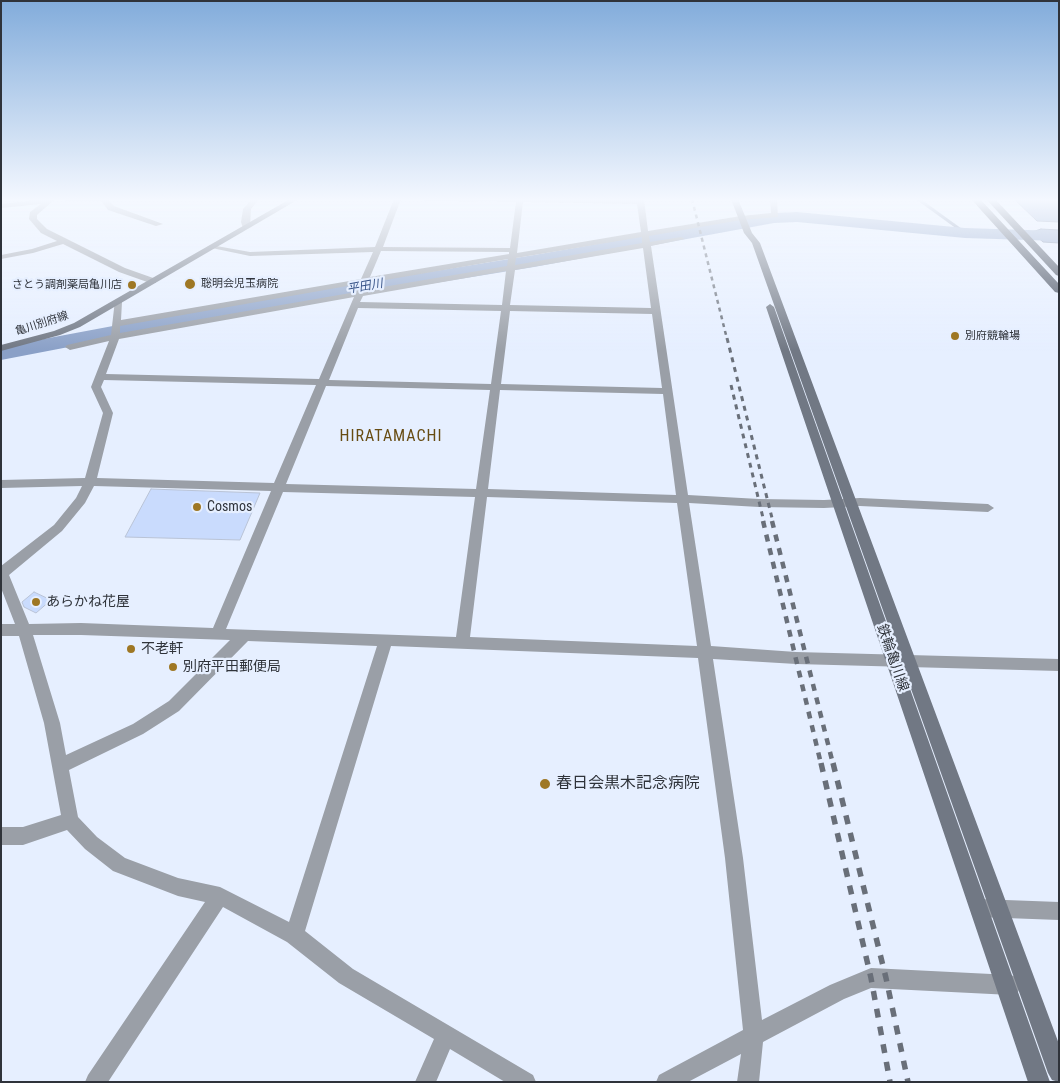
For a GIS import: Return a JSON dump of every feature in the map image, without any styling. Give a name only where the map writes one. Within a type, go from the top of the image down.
[{"type":"highway","points":[[1021,250],[1059,290]]},
{"type":"highway","points":[[1037,250],[1059,273]]},
{"type":"main road","name":"亀川別府線","points":[[1,348],[56,334],[77,325],[207,250]]},
{"type":"main road","name":"鉄輪亀川線","points":[[750,250],[844,503],[908,660],[1059,1073]]},
{"type":"main road","name":"鉄輪亀川線","points":[[844,503],[892,659],[1040,1082]]},
{"type":"street","points":[[1,257],[38,250]]},
{"type":"street","points":[[78,250],[122,270],[153,280]]},
{"type":"street","points":[[225,250],[250,254],[364,250]]},
{"type":"street","points":[[217,634],[378,250]]},
{"type":"street","points":[[386,250],[512,258]]},
{"type":"street","points":[[462,643],[513,250]]},
{"type":"street","points":[[70,347],[115,330],[274,296],[575,250]]},
{"type":"street","points":[[646,250],[684,499],[734,858],[754,1035],[748,1082]]},
{"type":"street","points":[[115,330],[229,316],[360,294],[512,258]]},
{"type":"street","points":[[118,302],[115,330],[96,387],[108,413],[90,482],[81,500],[58,528],[2,573],[24,629],[52,723],[70,821],[90,843],[119,865],[178,887],[220,896],[294,935],[346,976],[526,1082]]},
{"type":"street","points":[[355,306],[656,311]]},
{"type":"street","points":[[100,377],[667,391]]},
{"type":"street","points":[[1,484],[90,482],[684,499],[759,503],[844,503],[988,508]]},
{"type":"street","points":[[1,630],[217,634],[705,652],[802,658],[1059,665]]},
{"type":"street","points":[[60,766],[138,729],[174,706],[245,635]]},
{"type":"street","points":[[294,935],[386,640]]},
{"type":"street","points":[[1,836],[23,836],[70,821]]},
{"type":"street","points":[[95,1082],[220,896]]},
{"type":"street","points":[[979,908],[1059,911]]},
{"type":"street","points":[[666,1082],[836,992],[870,978],[1006,984],[1028,988]]},
{"type":"street","points":[[425,1082],[446,1035]]},
{"type":"building","name":"Cosmos","points":[[151,489],[260,493],[240,540],[125,537]]},
{"type":"building","name":"あらかね花屋","points":[[34,592],[51,600],[36,613],[24,607],[22,602]]},
{"type":"waterway","name":"平田川","points":[[1,354],[230,310],[598,250]]},
{"type":"railway","points":[[705,250],[727,339]]},
{"type":"railway","points":[[727,338],[773,522]]},
{"type":"railway","points":[[731,385],[764,522]]},
{"type":"railway","points":[[763,521],[821,764]]},
{"type":"railway","points":[[772,521],[833,764]]},
{"type":"railway","points":[[821,763],[871,978],[890,1082]]},
{"type":"railway","points":[[833,763],[886,978],[908,1082]]},
{"type":"place","name":"聡明会児玉病院","points":[[190,284]]},
{"type":"place","name":"さとう調剤薬局亀川店","points":[[132,285]]},
{"type":"place","name":"別府競輪場","points":[[955,336]]},
{"type":"place","name":"Cosmos","points":[[197,507]]},
{"type":"place","name":"あらかね花屋","points":[[36,602]]},
{"type":"place","name":"不老軒","points":[[131,649]]},
{"type":"place","name":"別府平田郵便局","points":[[173,667]]},
{"type":"place","name":"春日会黒木記念病院","points":[[545,784]]},
{"type":"district","name":"HIRATAMACHI","points":[[391,437]]}]
